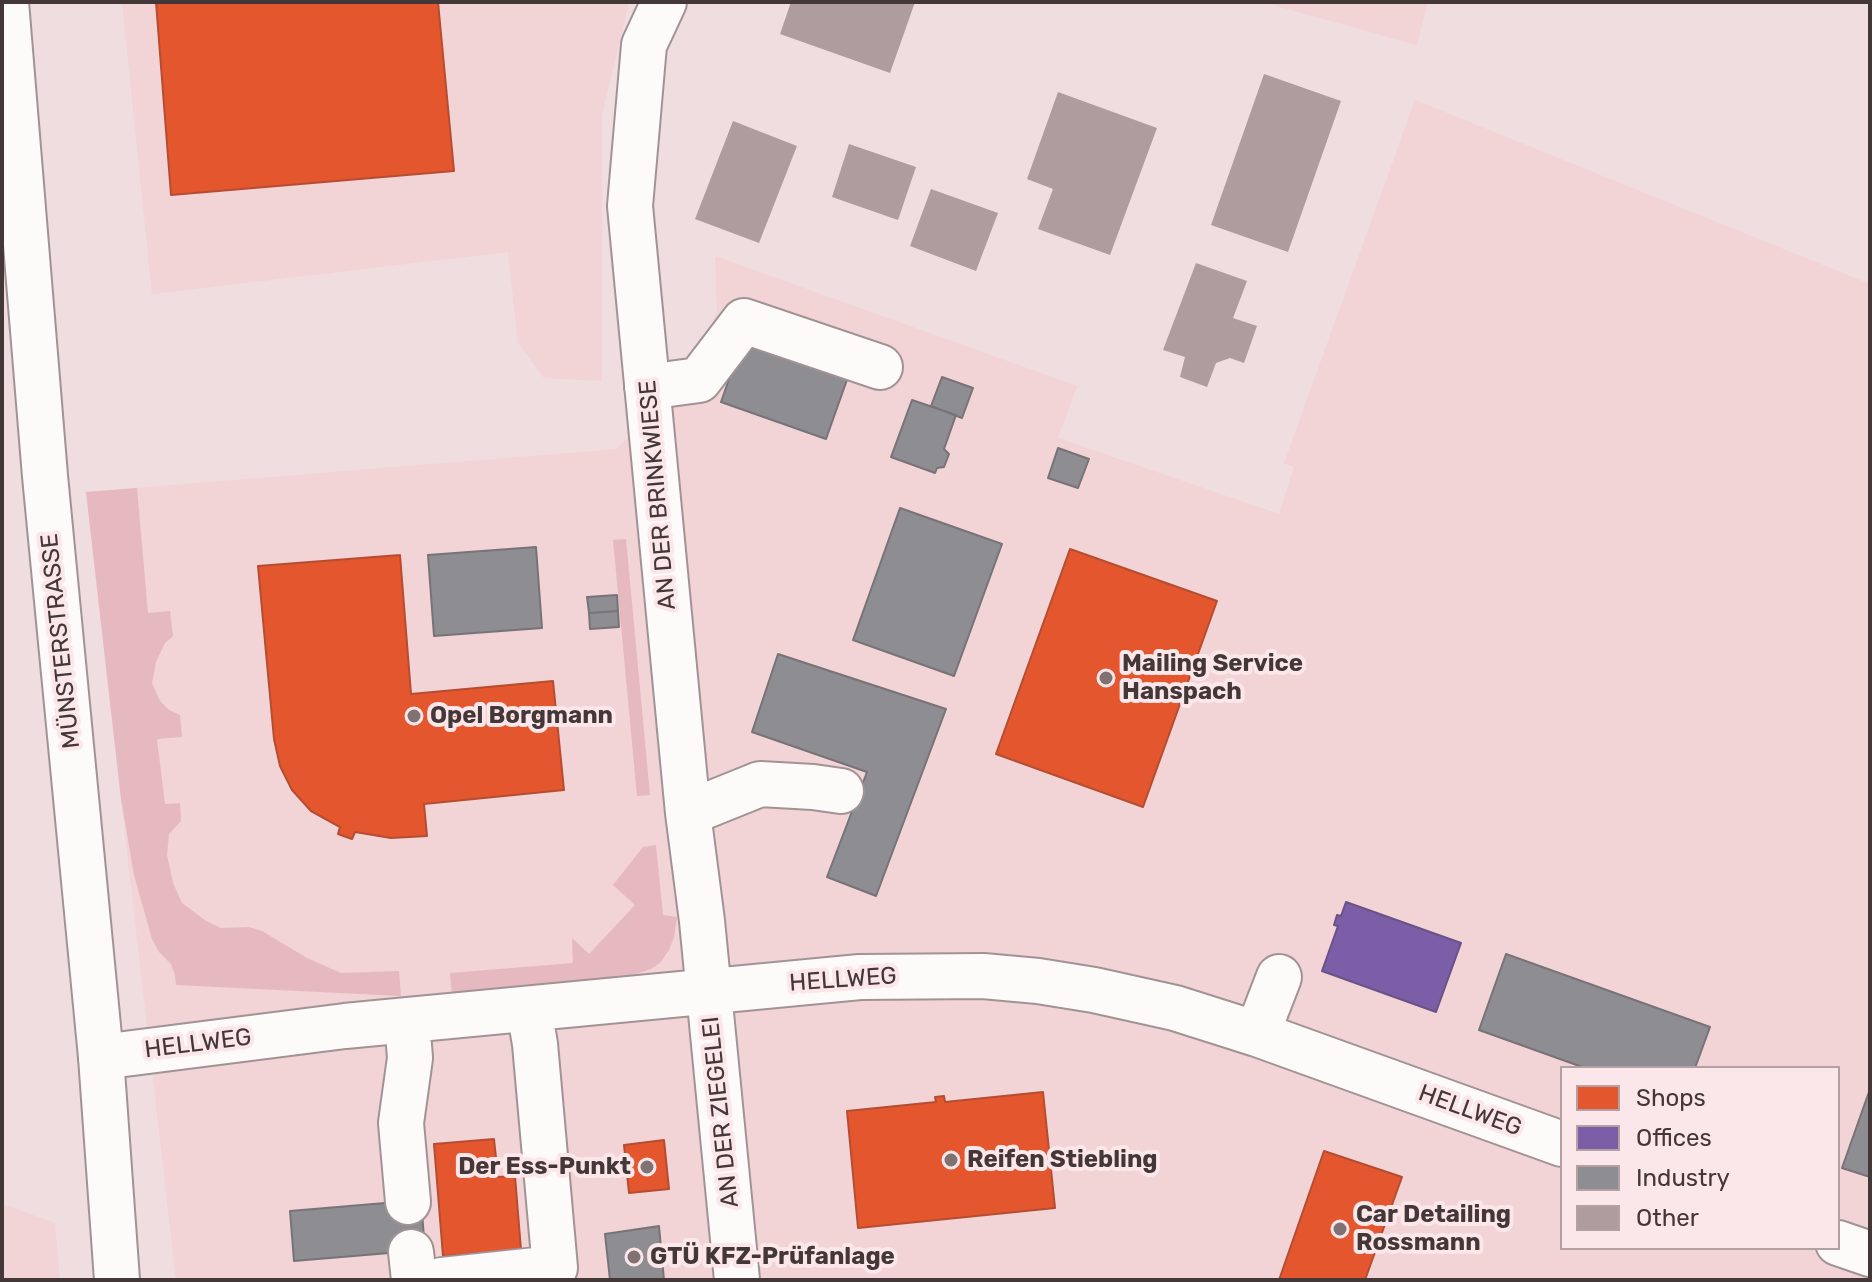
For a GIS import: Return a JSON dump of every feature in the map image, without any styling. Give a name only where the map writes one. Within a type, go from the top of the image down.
[{"type":"street","name":"MÜNSTERSTRASSE","points":[[6,2],[47,492],[101,1057],[117,1280]]},
{"type":"street","name":"AN DER BRINKWIESE","points":[[664,2],[644,45],[630,206],[688,813],[709,992]]},
{"type":"street","points":[[647,387],[699,380],[744,321],[880,367]]},
{"type":"street","points":[[688,813],[760,784],[841,791]]},
{"type":"street","name":"HELLWEG","points":[[101,1057],[345,1026],[860,977],[983,976],[1094,990],[1175,1008],[1257,1034],[1560,1143]]},
{"type":"street","points":[[1257,1034],[1279,977]]},
{"type":"street","name":"AN DER ZIEGELEI","points":[[709,992],[737,1280]]},
{"type":"street","points":[[423,1271],[555,1268],[535,1044],[529,1009]]},
{"type":"street","points":[[407,1020],[410,1058],[401,1123],[408,1202]]},
{"type":"street","points":[[1840,1244],[1870,1254]]},
{"type":"shaded area","points":[[122,2],[629,2],[602,115],[602,381],[544,378],[518,343],[508,252],[152,294]]},
{"type":"shaded area","points":[[1262,2],[1428,2],[1417,45]]},
{"type":"shaded area","points":[[1415,100],[1870,284],[1870,1280],[176,1280],[86,492],[617,449],[688,372],[717,312],[715,256],[1077,386],[1058,438],[1279,514],[1294,467],[1284,463]]},
{"type":"shaded area","points":[[137,488],[148,613],[170,611],[173,636],[165,643],[156,662],[152,683],[160,701],[180,715],[182,737],[157,739],[165,804],[180,803],[181,821],[169,834],[167,855],[173,883],[182,903],[221,928],[249,927],[262,931],[307,958],[341,973],[399,971],[401,996],[176,985],[171,964],[152,939],[134,875],[121,799],[86,492]]},
{"type":"shaded area","points":[[626,539],[650,795],[637,796],[613,540]]},
{"type":"shaded area","points":[[656,845],[663,915],[677,917],[674,937],[660,963],[624,978],[452,996],[450,973],[573,963],[572,938],[589,954],[635,905],[613,885],[643,847]]},
{"type":"shaded area","points":[[2,1204],[55,1223],[60,1280],[2,1280]]},
{"type":"building: Shops","points":[[156,2],[438,2],[454,171],[171,195]]},
{"type":"building: Shops","name":"Mailing Service Hanspach","points":[[1070,549],[1217,601],[1143,807],[996,754]]},
{"type":"building: Shops","name":"Opel Borgmann","points":[[400,555],[411,694],[553,681],[564,790],[424,804],[427,836],[391,838],[355,832],[352,839],[338,834],[340,827],[311,811],[292,790],[280,766],[274,739],[258,566]]},
{"type":"building: Shops","name":"Reifen Stiebling","points":[[1043,1092],[1055,1208],[858,1228],[847,1111],[936,1102],[935,1097],[944,1096],[945,1102]]},
{"type":"building: Shops","points":[[494,1139],[498,1177],[515,1176],[521,1250],[443,1256],[434,1144]]},
{"type":"building: Shops","name":"Der Ess-Punkt","points":[[664,1140],[669,1189],[629,1193],[624,1145]]},
{"type":"building: Shops","name":"Car Detailing Rossmann","points":[[1324,1151],[1402,1177],[1365,1280],[1279,1280]]},
{"type":"building: Offices","points":[[1346,902],[1461,943],[1436,1012],[1322,971],[1338,926],[1334,925],[1337,915],[1341,916]]},
{"type":"building: Industry","points":[[743,339],[848,377],[826,439],[721,402]]},
{"type":"building: Industry","points":[[942,377],[973,388],[962,418],[931,406]]},
{"type":"building: Industry","points":[[912,400],[956,415],[944,449],[949,454],[944,467],[937,468],[935,473],[891,457]]},
{"type":"building: Industry","points":[[1058,448],[1089,459],[1078,488],[1048,478]]},
{"type":"building: Industry","points":[[900,508],[1002,544],[954,676],[853,640]]},
{"type":"building: Industry","points":[[536,547],[542,628],[434,636],[428,555]]},
{"type":"building: Industry","points":[[617,595],[618,611],[589,613],[587,597]]},
{"type":"building: Industry","points":[[618,611],[619,627],[590,629],[589,613]]},
{"type":"building: Industry","points":[[778,654],[946,709],[876,896],[827,877],[867,772],[752,732]]},
{"type":"building: Industry","points":[[1506,954],[1710,1027],[1696,1066],[1579,1066],[1479,1030]]},
{"type":"building: Industry","points":[[1870,1089],[1870,1177],[1842,1168]]},
{"type":"building: Industry","points":[[421,1200],[425,1250],[294,1261],[290,1211]]},
{"type":"building: Industry","name":"GTÜ KFZ-Prüfanlage","points":[[659,1226],[664,1280],[610,1280],[605,1234]]},
{"type":"building: Other","points":[[791,2],[915,2],[890,73],[780,34]]},
{"type":"building: Other","points":[[1264,74],[1341,101],[1288,252],[1211,225]]},
{"type":"building: Other","points":[[1058,92],[1157,128],[1110,255],[1038,229],[1053,189],[1027,179]]},
{"type":"building: Other","points":[[733,121],[797,146],[759,243],[695,219]]},
{"type":"building: Other","points":[[849,144],[916,167],[898,220],[832,197]]},
{"type":"building: Other","points":[[931,189],[998,213],[976,271],[910,246]]},
{"type":"building: Other","points":[[1196,263],[1247,281],[1233,318],[1257,326],[1244,363],[1230,358],[1216,363],[1207,387],[1180,377],[1185,357],[1163,350]]},
{"type":"place","name":"Mailing Service Hanspach","points":[[1106,678]]},
{"type":"place","name":"Opel Borgmann","points":[[414,716]]},
{"type":"place","name":"Reifen Stiebling","points":[[951,1160]]},
{"type":"place","name":"Der Ess-Punkt","points":[[647,1167]]},
{"type":"place","name":"Car Detailing Rossmann","points":[[1340,1229]]},
{"type":"place","name":"GTÜ KFZ-Prüfanlage","points":[[634,1257]]}]
